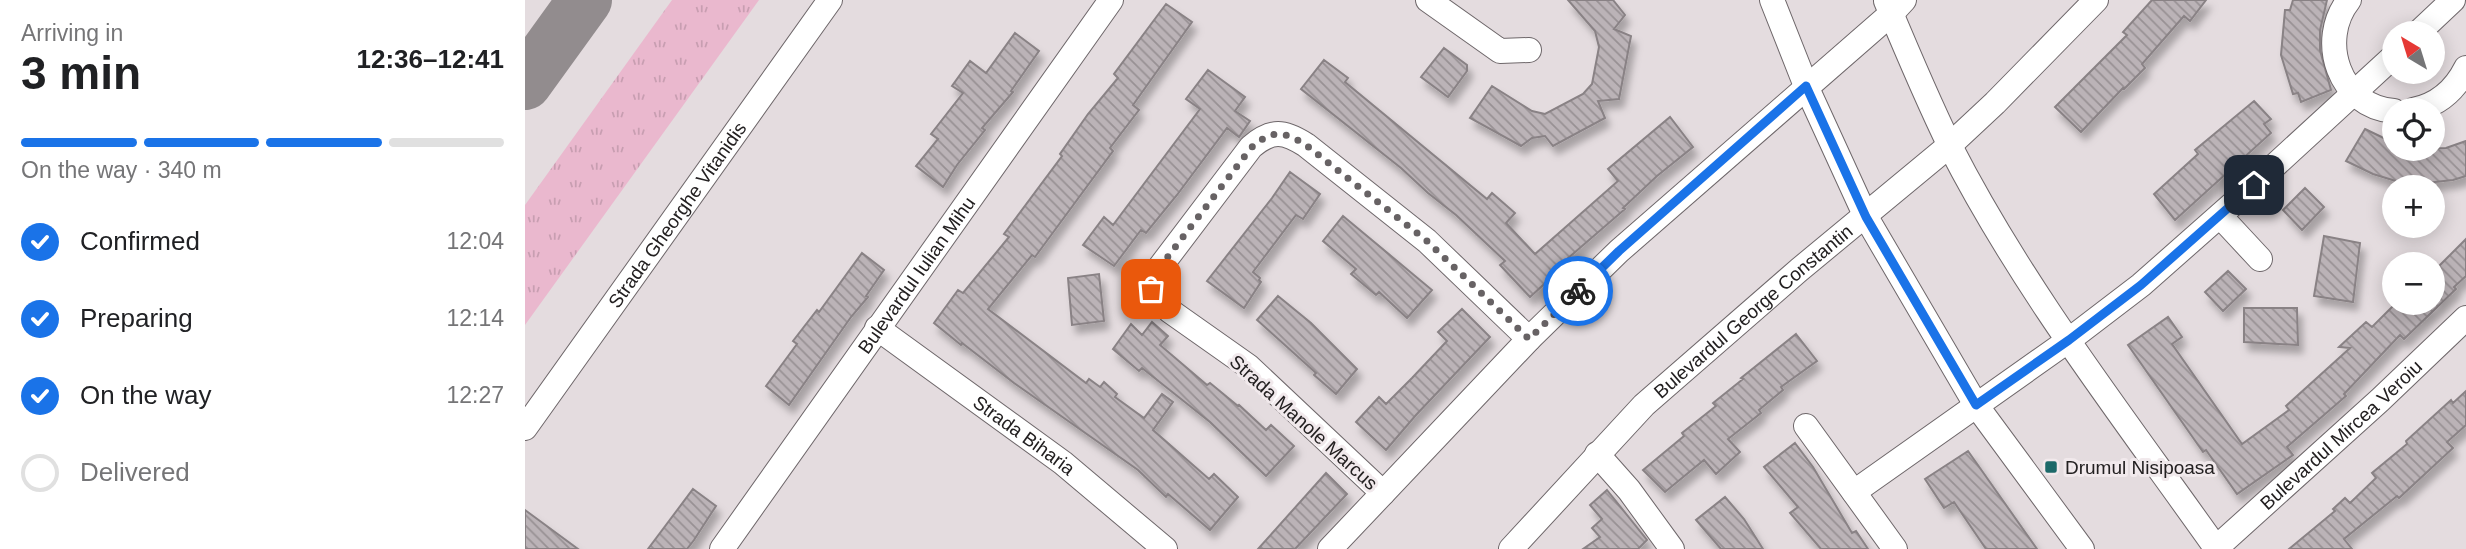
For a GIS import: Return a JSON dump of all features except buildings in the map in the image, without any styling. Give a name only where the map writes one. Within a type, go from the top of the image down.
[{"type":"street","name":"Strada Gheorghe Vitanidis","points":[[525,428],[830,0]]},
{"type":"street","name":"Bulevardul Iulian Mihu","points":[[722,549],[1111,0]]},
{"type":"street","points":[[1428,0],[1500,51],[1529,50]]},
{"type":"street","points":[[1772,0],[1806,86],[1866,217],[1976,405],[2082,549]]},
{"type":"street","name":"Bulevardul George Constantin","points":[[1511,549],[1644,405],[1700,354],[1950,145],[2096,0]]},
{"type":"street","points":[[2349,0],[2341,10],[2333,31],[2333,53],[2340,75],[2353,93],[2369,104],[2382,108]]},
{"type":"street","points":[[2431,21],[2455,0],[2466,17]]},
{"type":"street","points":[[1330,549],[1529,339],[1619,251],[1806,86],[1894,4],[1950,145],[2009,248],[2069,340],[2215,548]]},
{"type":"street","points":[[1854,492],[2069,340],[2141,285],[2382,67]]},
{"type":"street","points":[[2442,98],[2462,83]]},
{"type":"street","name":"Strada Manole Marcus","points":[[1383,494],[1248,366],[1170,311],[1151,289],[1151,279],[1251,148],[1263,137],[1276,134],[1289,134],[1306,145],[1427,241],[1529,339]]},
{"type":"street","points":[[2220,216],[2260,260]]},
{"type":"street","name":"Bulevardul Mircea Veroiu","points":[[2215,548],[2380,400],[2466,318]]},
{"type":"street","name":"Strada Biharia","points":[[877,328],[1063,463],[1165,549]]},
{"type":"street","points":[[1807,426],[1895,549]]},
{"type":"street","points":[[1597,454],[1629,490],[1672,549]]},
{"type":"green space","points":[[672,0],[759,0],[525,325],[525,205]]},
{"type":"taxiway","points":[[525,83],[585,0]]},
{"type":"way so far","points":[[1151,289],[1151,279],[1251,148],[1263,137],[1289,134],[1427,241],[1529,339],[1578,291]]},
{"type":"place","name":"Drumul Nisipoasa","points":[[2051,467]]},
{"type":"route","points":[[1578,291],[1619,251],[1806,86],[1866,217],[1976,405],[2069,340],[2141,285],[2254,185]]}]
